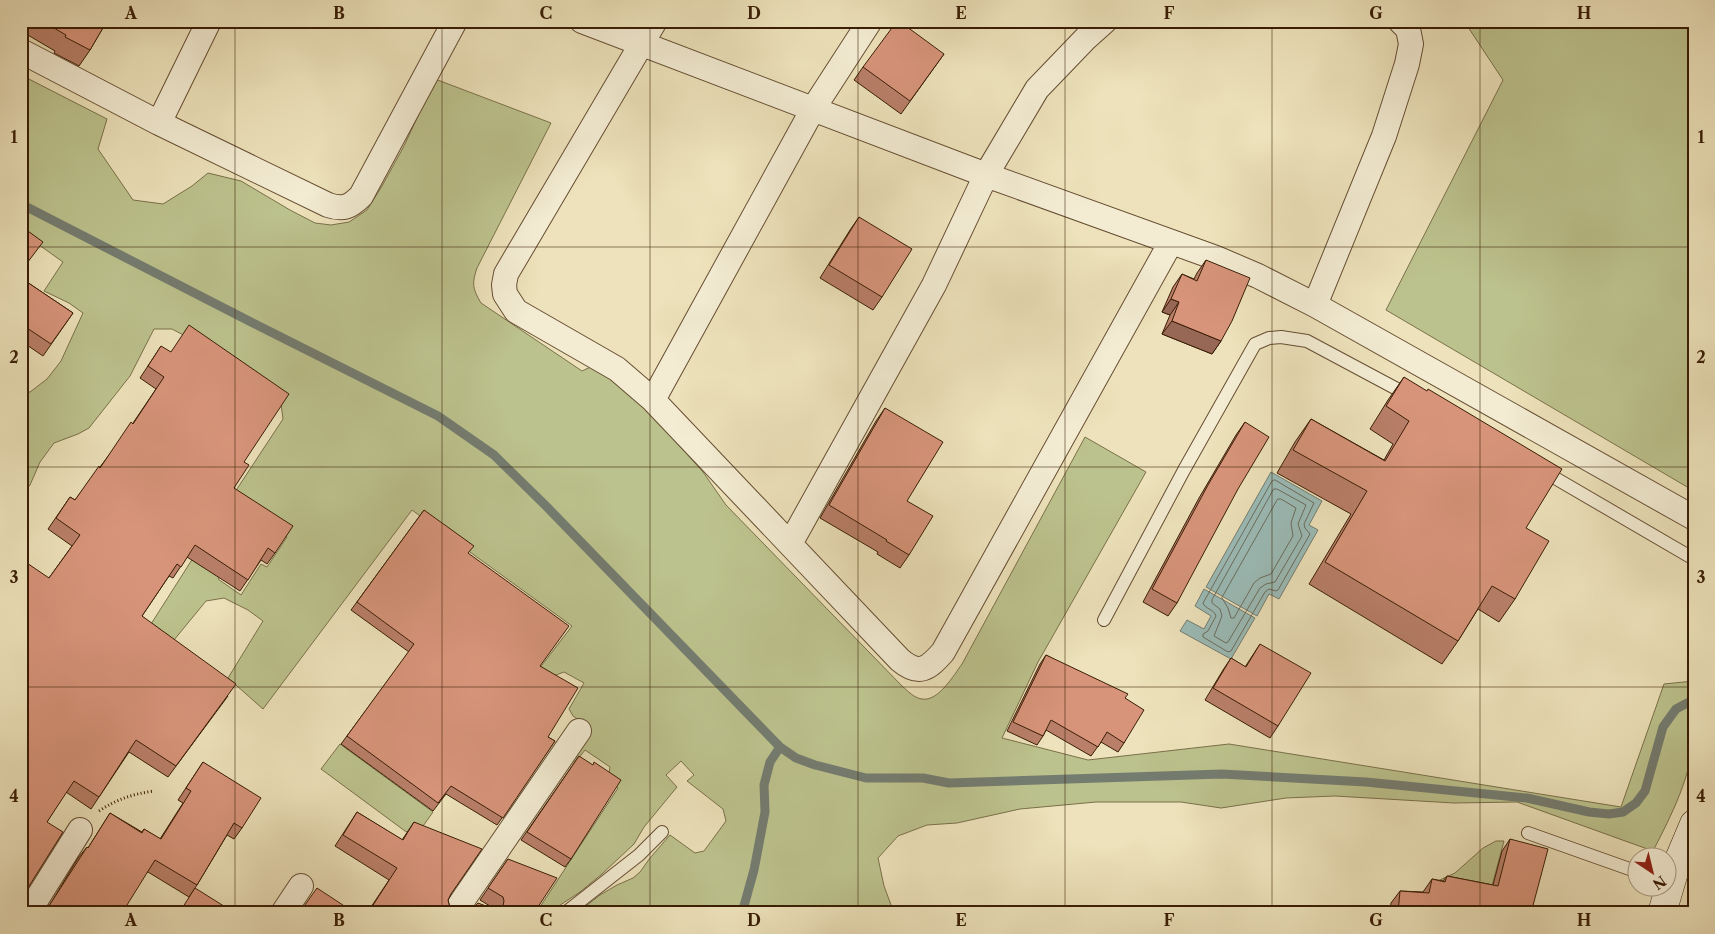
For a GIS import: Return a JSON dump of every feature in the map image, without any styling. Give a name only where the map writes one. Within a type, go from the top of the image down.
[{"type":"main road","points":[[1678,862],[1694,824]]},
{"type":"main road","points":[[1662,913],[1666,896]]},
{"type":"street","points":[[159,123],[209,21]]},
{"type":"street","points":[[21,51],[159,123],[328,205],[346,207],[361,196],[455,21]]},
{"type":"street","points":[[582,21],[986,175],[1216,258],[1258,276],[1315,305],[1694,518]]},
{"type":"street","points":[[655,21],[506,274],[504,294],[516,311],[617,369],[652,400],[908,668],[917,670],[934,663],[948,643],[1171,242]]},
{"type":"street","points":[[652,400],[813,109],[870,21]]},
{"type":"street","points":[[790,544],[934,285],[986,175],[1037,89],[1086,38],[1106,21]]},
{"type":"street","points":[[1315,305],[1384,136],[1407,64],[1411,44],[1408,29],[1400,21]]},
{"type":"street","points":[[462,908],[579,731]]},
{"type":"street","points":[[28,913],[80,830]]},
{"type":"street","points":[[283,913],[301,886]]},
{"type":"lane","points":[[1104,620],[1255,344],[1269,338],[1281,337],[1308,341],[1420,402]]},
{"type":"lane","points":[[1530,464],[1694,559]]},
{"type":"lane","points":[[565,913],[639,855],[662,832]]},
{"type":"lane","points":[[1528,833],[1628,868]]},
{"type":"path","points":[[80,830],[100,811],[122,798],[154,791]]},
{"type":"green space","points":[[1464,21],[1694,21],[1694,491],[1386,310],[1503,80]]},
{"type":"green space","points":[[21,75],[107,119],[98,149],[133,200],[163,204],[192,186],[208,173],[241,181],[315,223],[331,225],[349,222],[367,210],[404,146],[435,79],[551,123],[477,268],[474,286],[481,303],[582,371],[597,364],[626,386],[703,472],[726,505],[911,694],[922,699],[934,696],[950,681],[962,664],[1085,437],[1146,472],[1038,662],[1002,738],[1088,760],[1229,744],[1621,807],[1664,684],[1694,681],[1692,751],[1680,795],[1656,846],[1639,846],[1517,802],[1454,803],[1335,796],[1286,798],[1221,808],[1181,802],[1096,802],[1020,809],[957,823],[927,825],[898,836],[878,858],[884,886],[894,913],[577,913],[600,895],[633,878],[670,835],[695,853],[704,851],[726,821],[723,809],[687,781],[694,775],[681,761],[666,775],[677,787],[644,827],[634,844],[580,892],[548,913],[536,913],[618,788],[608,781],[610,767],[585,750],[575,763],[567,757],[579,720],[573,716],[569,709],[584,683],[564,672],[548,678],[539,669],[572,626],[412,510],[263,709],[228,678],[263,621],[248,610],[224,598],[206,601],[174,640],[151,624],[209,533],[227,564],[218,579],[241,595],[261,564],[267,567],[287,537],[231,498],[283,419],[279,389],[261,376],[172,329],[154,329],[130,376],[89,428],[54,443],[40,462],[30,485],[21,496],[21,392],[30,392],[47,379],[61,361],[83,313],[69,303],[44,291],[63,262],[21,232]]},
{"type":"green space","points":[[340,744],[433,812],[416,836],[405,831],[321,769]]},
{"type":"green space","points":[[1496,841],[1504,841],[1489,897],[1429,885],[1455,873],[1483,848]]},
{"type":"water","points":[[1271,472],[1322,501],[1309,525],[1318,530],[1279,599],[1269,594],[1257,616],[1206,587]]},
{"type":"water","points":[[1204,589],[1255,618],[1231,659],[1180,631],[1187,620],[1204,629],[1211,616],[1195,606]]},
{"type":"building","points":[[42,21],[107,21],[90,50],[65,37],[66,35]]},
{"type":"building","points":[[897,21],[944,54],[910,101],[863,67]]},
{"type":"building","points":[[859,217],[912,249],[882,297],[829,265]]},
{"type":"building","points":[[21,226],[43,242],[21,271]]},
{"type":"building","points":[[1206,260],[1250,278],[1232,321],[1221,341],[1172,321],[1179,302],[1171,299],[1182,274],[1197,281]]},
{"type":"building","points":[[21,278],[73,313],[51,344],[21,324]]},
{"type":"building","points":[[189,325],[289,394],[244,462],[249,465],[234,488],[293,526],[275,553],[268,548],[248,580],[195,545],[181,567],[177,564],[142,616],[236,684],[176,766],[136,740],[99,797],[74,781],[47,822],[63,832],[24,894],[22,901],[24,908],[29,913],[21,913],[21,559],[49,578],[80,535],[56,518],[70,497],[75,500],[99,466],[100,468],[131,422],[133,424],[164,377],[148,366],[161,346],[171,352]]},
{"type":"building","points":[[1404,377],[1427,391],[1428,389],[1562,469],[1526,528],[1549,541],[1515,599],[1492,586],[1458,641],[1325,562],[1367,491],[1293,450],[1311,419],[1385,461],[1409,421],[1386,406]]},
{"type":"building","points":[[885,408],[943,442],[907,501],[933,516],[909,555],[829,505]]},
{"type":"building","points":[[1245,422],[1269,437],[1238,489],[1177,603],[1152,589],[1208,485]]},
{"type":"building","points":[[424,510],[474,546],[468,553],[569,626],[540,666],[578,688],[548,737],[555,741],[503,818],[451,786],[438,803],[347,736],[414,644],[357,602]]},
{"type":"building","points":[[1260,644],[1311,673],[1278,726],[1213,688],[1231,658],[1246,667]]},
{"type":"building","points":[[1046,655],[1128,694],[1125,698],[1144,710],[1124,743],[1107,732],[1098,747],[1051,720],[1043,736],[1013,722]]},
{"type":"building","points":[[579,756],[593,765],[594,762],[621,780],[571,859],[527,832]]},
{"type":"building","points":[[203,762],[261,798],[242,828],[234,823],[197,885],[155,860],[122,913],[43,913],[110,813],[142,833],[144,829],[161,839],[191,791],[186,788]]},
{"type":"building","points":[[357,812],[403,840],[414,822],[482,849],[448,900],[450,908],[455,913],[368,913],[397,868],[343,835]]},
{"type":"building","points":[[1510,839],[1548,849],[1531,913],[1506,908],[1505,913],[1398,913],[1400,891],[1429,893],[1432,879],[1445,882],[1447,876],[1498,886]]},
{"type":"building","points":[[508,859],[557,878],[534,913],[469,913],[478,903],[496,910],[503,906],[503,897],[488,888]]},
{"type":"building","points":[[195,888],[235,913],[179,913]]},
{"type":"building","points":[[317,888],[355,913],[298,913]]},
{"type":"waterway","points":[[21,204],[438,416],[494,455],[780,747],[796,758],[815,765],[866,778],[923,778],[949,783],[1222,774],[1366,782],[1527,798],[1589,812],[1609,814],[1623,812],[1636,803],[1645,791],[1663,727],[1676,709],[1691,701],[1694,702]]},
{"type":"waterway","points":[[742,913],[754,870],[765,812],[764,785],[770,762],[780,747]]}]
